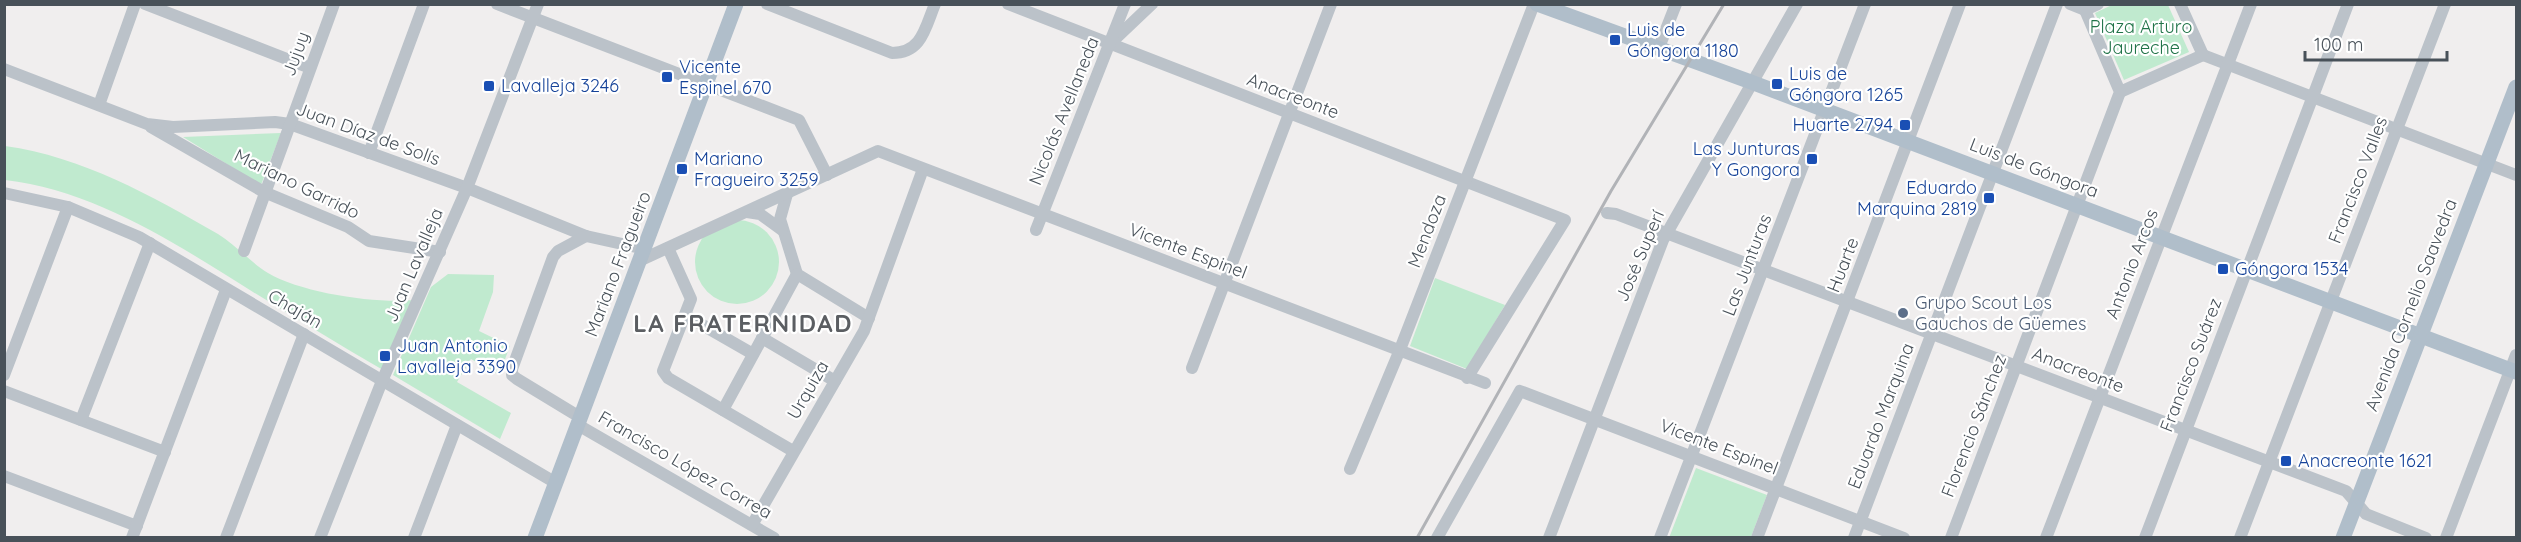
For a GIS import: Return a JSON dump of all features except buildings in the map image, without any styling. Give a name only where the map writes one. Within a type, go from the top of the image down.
[{"type":"main road","name":"Mariano Fragueiro","points":[[535,537],[556,483],[576,419],[643,255],[736,4]]},
{"type":"main road","name":"Luis de Góngora","points":[[1535,4],[1751,82],[2421,335],[2515,366]]},
{"type":"main road","name":"Avenida Cornelio Saavedra","points":[[2343,537],[2517,87]]},
{"type":"street","points":[[99,105],[135,4]]},
{"type":"street","points":[[145,4],[310,68]]},
{"type":"street","name":"Jujuy","points":[[244,251],[334,4]]},
{"type":"street","points":[[369,153],[424,4]]},
{"type":"street","points":[[497,4],[799,120],[827,175],[668,248],[643,255]]},
{"type":"street","name":"Juan Lavalleja","points":[[320,537],[382,381],[467,188],[538,4]]},
{"type":"street","points":[[767,4],[892,53],[912,50],[920,42],[935,4]]},
{"type":"street","name":"Anacreonte","points":[[1008,4],[1565,220],[1467,378]]},
{"type":"street","name":"Nicolás Avellaneda","points":[[1036,230],[1125,4]]},
{"type":"street","points":[[1110,44],[1152,4]]},
{"type":"street","points":[[1192,368],[1331,4]]},
{"type":"street","name":"Mendoza","points":[[1350,469],[1399,352],[1535,4]]},
{"type":"street","points":[[1658,50],[1676,4]]},
{"type":"street","name":"José Superí","points":[[1549,537],[1666,234],[1797,4]]},
{"type":"street","name":"Las Junturas","points":[[1660,537],[1764,271],[1864,4]]},
{"type":"street","name":"Huarte","points":[[1757,537],[1960,4]]},
{"type":"street","name":"Eduardo Marquina","points":[[1854,537],[2057,4]]},
{"type":"street","points":[[2070,4],[2085,10],[2120,92],[2203,55],[2517,175]]},
{"type":"street","points":[[2085,10],[2098,4]]},
{"type":"street","points":[[2180,4],[2203,55]]},
{"type":"street","name":"Antonio Arcos","points":[[2046,537],[2252,4]]},
{"type":"street","name":"Francisco Suárez","points":[[2145,537],[2348,4]]},
{"type":"street","name":"Francisco Valles","points":[[2240,537],[2445,4]]},
{"type":"street","name":"Juan Díaz de Solís","points":[[4,69],[147,124],[173,127],[274,122],[290,124],[467,188],[586,236],[643,255]]},
{"type":"street","name":"Florencio Sánchez","points":[[1951,537],[2120,92]]},
{"type":"street","name":"Mariano Garrido","points":[[147,124],[264,192],[348,227],[369,241],[440,252]]},
{"type":"street","name":"Vicente Espinel","points":[[827,175],[878,151],[1485,383]]},
{"type":"street","name":"Urquiza","points":[[752,525],[869,318],[923,169]]},
{"type":"street","name":"Chaján","points":[[4,193],[68,207],[100,219],[150,243],[556,483]]},
{"type":"street","points":[[787,194],[780,219],[797,274],[869,318]]},
{"type":"street","points":[[4,375],[68,207]]},
{"type":"street","points":[[746,212],[760,214],[782,230]]},
{"type":"street","name":"Anacreonte","points":[[1606,213],[1931,333],[2346,491],[2366,514],[2426,537]]},
{"type":"street","name":"Francisco López Correa","points":[[586,236],[558,251],[553,257],[512,369],[512,375],[576,419],[774,537]]},
{"type":"street","points":[[81,420],[150,243]]},
{"type":"street","points":[[668,248],[689,290],[691,299],[663,371],[668,378],[793,451]]},
{"type":"street","points":[[723,410],[797,274]]},
{"type":"street","points":[[4,476],[135,532],[226,290]]},
{"type":"street","points":[[686,315],[753,354]]},
{"type":"street","points":[[226,537],[304,334]]},
{"type":"street","points":[[762,338],[835,381]]},
{"type":"street","points":[[2446,537],[2515,366]]},
{"type":"street","points":[[4,391],[165,452]]},
{"type":"street","name":"Vicente Espinel","points":[[1437,537],[1520,391],[1904,537]]},
{"type":"street","points":[[414,537],[457,425]]},
{"type":"green space","name":"Plaza Arturo Jaureche","points":[[2114,4],[2168,5],[2189,52],[2124,80],[2095,13]]},
{"type":"green space","points":[[281,133],[261,185],[183,137]]},
{"type":"green space","points":[[5,146],[34,151],[89,168],[141,192],[218,234],[261,269],[282,280],[340,296],[380,300],[415,300],[383,370],[135,222],[71,195],[5,180]]},
{"type":"green space","points":[[737,220],[760,227],[772,239],[779,262],[772,285],[760,297],[737,304],[714,297],[702,285],[695,262],[702,239],[714,227]]},
{"type":"green space","points":[[448,274],[494,275],[493,292],[479,331],[510,346],[499,375],[471,359],[457,382],[511,413],[500,439],[393,375],[431,287]]},
{"type":"green space","points":[[1435,278],[1505,305],[1467,369],[1410,346]]},
{"type":"green space","points":[[1696,468],[1767,495],[1751,537],[1669,538]]},
{"type":"railway","points":[[1417,538],[1611,191],[1724,4]]},
{"type":"place","name":"Luis de Góngora 1180","points":[[1615,40]]},
{"type":"place","name":"Vicente Espinel 670","points":[[667,77]]},
{"type":"place","name":"Luis de Góngora 1265","points":[[1777,84]]},
{"type":"place","name":"Lavalleja 3246","points":[[489,86]]},
{"type":"place","name":"Huarte 2794","points":[[1905,125]]},
{"type":"place","name":"Las Junturas Y Gongora","points":[[1812,159]]},
{"type":"place","name":"Mariano Fragueiro 3259","points":[[682,169]]},
{"type":"place","name":"Eduardo Marquina 2819","points":[[1989,198]]},
{"type":"place","name":"Góngora 1534","points":[[2223,269]]},
{"type":"place","name":"Grupo Scout Los Gauchos de Güemes","points":[[1903,313]]},
{"type":"place","name":"Juan Antonio Lavalleja 3390","points":[[385,356]]},
{"type":"place","name":"Anacreonte 1621","points":[[2286,461]]},
{"type":"district","name":"LA FRATERNIDAD","points":[[743,324]]}]
